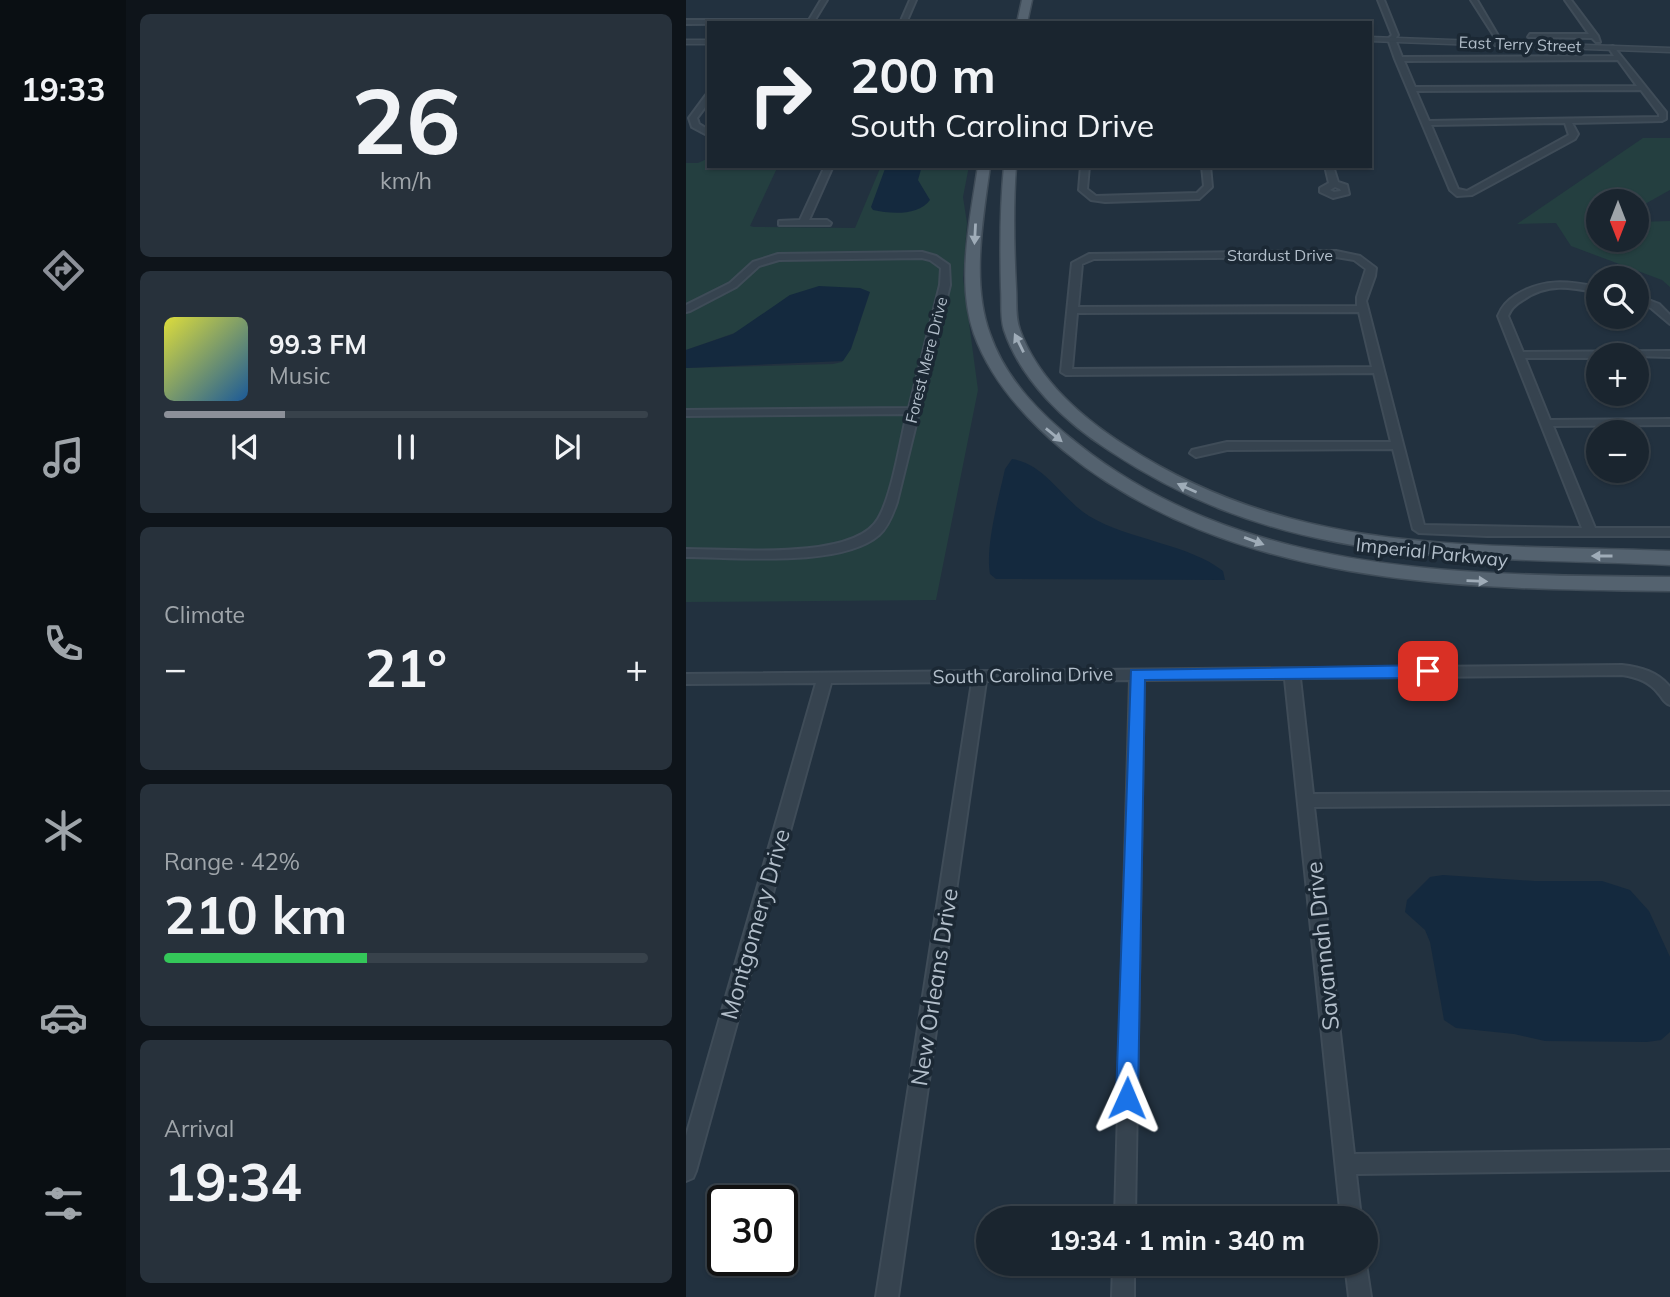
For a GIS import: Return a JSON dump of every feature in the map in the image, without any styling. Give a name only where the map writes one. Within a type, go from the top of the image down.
[{"type":"main road","points":[[1022,21],[1027,0]]},
{"type":"main road","name":"Imperial Parkway","points":[[984,168],[974,231],[974,275],[981,332],[998,373],[1036,421],[1096,469],[1194,519],[1268,546],[1366,569],[1468,580],[1670,584]]},
{"type":"main road","name":"Imperial Parkway","points":[[1010,168],[1006,232],[1011,327],[1029,364],[1069,414],[1122,452],[1185,488],[1271,520],[1372,544],[1450,552],[1670,558]]},
{"type":"street","points":[[811,21],[824,0]]},
{"type":"street","points":[[904,21],[914,0]]},
{"type":"street","points":[[1381,0],[1399,59],[1426,122],[1458,179],[1454,190],[1460,194],[1572,137],[1574,134],[1568,122]]},
{"type":"street","points":[[1474,0],[1498,38]]},
{"type":"street","points":[[1567,0],[1597,39]]},
{"type":"street","points":[[686,22],[707,22]]},
{"type":"street","points":[[1530,36],[1597,39],[1670,48]]},
{"type":"street","name":"East Terry Street","points":[[1372,37],[1670,48]]},
{"type":"street","points":[[1393,37],[1597,39]]},
{"type":"street","points":[[686,42],[707,42]]},
{"type":"street","points":[[1426,122],[1662,119],[1662,114],[1611,47]]},
{"type":"street","points":[[1399,59],[1619,58]]},
{"type":"street","points":[[1412,89],[1642,88]]},
{"type":"street","points":[[707,100],[693,118],[695,125],[707,133]]},
{"type":"street","points":[[803,223],[828,168]]},
{"type":"street","points":[[1085,168],[1083,190],[1086,194],[1105,199],[1136,199],[1199,195],[1208,187],[1206,168]]},
{"type":"street","points":[[1330,168],[1334,184]]},
{"type":"street","points":[[1458,179],[1488,182]]},
{"type":"street","points":[[782,223],[827,223]]},
{"type":"street","name":"Forest Mere Drive","points":[[686,309],[733,285],[756,264],[778,257],[910,254],[933,258],[946,267],[947,274],[914,411],[891,502],[881,526],[857,543],[824,551],[686,552]]},
{"type":"street","name":"Stardust Drive","points":[[1072,310],[1077,263],[1082,258],[1346,256],[1371,268],[1372,274],[1362,295],[1363,309],[1419,529],[1441,532],[1590,532]]},
{"type":"street","points":[[1586,288],[1538,284],[1509,304],[1503,316],[1590,532],[1670,532]]},
{"type":"street","points":[[1649,303],[1670,321]]},
{"type":"street","points":[[1363,309],[1072,310],[1066,372],[1378,370]]},
{"type":"street","points":[[1519,355],[1670,354]]},
{"type":"street","points":[[686,413],[914,411]]},
{"type":"street","points":[[1546,423],[1670,422]]},
{"type":"street","points":[[1196,453],[1227,446],[1396,445]]},
{"type":"street","name":"South Carolina Drive","points":[[686,679],[1622,670],[1637,671],[1652,677],[1670,699]]},
{"type":"street","points":[[1125,1206],[1137,674]]},
{"type":"street","name":"Savannah Drive","points":[[1292,674],[1350,1206]]},
{"type":"street","name":"New Orleans Drive","points":[[887,1297],[980,676]]},
{"type":"street","name":"Montgomery Drive","points":[[686,1171],[825,677]]},
{"type":"street","points":[[1307,801],[1670,798]]},
{"type":"street","points":[[1346,1164],[1670,1160]]},
{"type":"street","points":[[1123,1297],[1124,1276]]},
{"type":"street","points":[[1357,1276],[1360,1297]]},
{"type":"green space","points":[[1643,138],[1670,138],[1670,190],[1649,202],[1649,189],[1586,189],[1586,252],[1571,246],[1556,223],[1517,224]]},
{"type":"green space","points":[[707,159],[707,168],[777,168],[750,226],[754,227],[855,228],[880,168],[969,168],[963,197],[967,223],[963,278],[978,390],[936,600],[686,602],[686,368],[833,364],[842,362],[858,330],[858,326],[790,295],[740,331],[686,350],[686,163],[698,163]]},
{"type":"green space","points":[[1670,221],[1670,287],[1662,280],[1649,275],[1649,266],[1625,266],[1587,252],[1649,252],[1649,222]]},
{"type":"water","points":[[885,168],[921,168],[918,180],[930,200],[925,205],[912,211],[896,213],[873,210],[871,207]]},
{"type":"water","points":[[819,286],[860,288],[870,292],[851,349],[843,361],[686,368],[686,350],[733,334],[790,295]]},
{"type":"water","points":[[1012,459],[1024,462],[1044,475],[1089,516],[1122,531],[1193,554],[1223,571],[1225,580],[996,579],[990,574],[989,550],[1005,469]]},
{"type":"water","points":[[1443,875],[1535,881],[1602,881],[1630,890],[1649,911],[1670,957],[1670,1032],[1661,1040],[1647,1042],[1545,1041],[1514,1034],[1456,1028],[1444,1020],[1430,942],[1425,930],[1405,912],[1407,900],[1430,877]]},
{"type":"route","points":[[1127,1098],[1137,674],[1428,671]]}]
